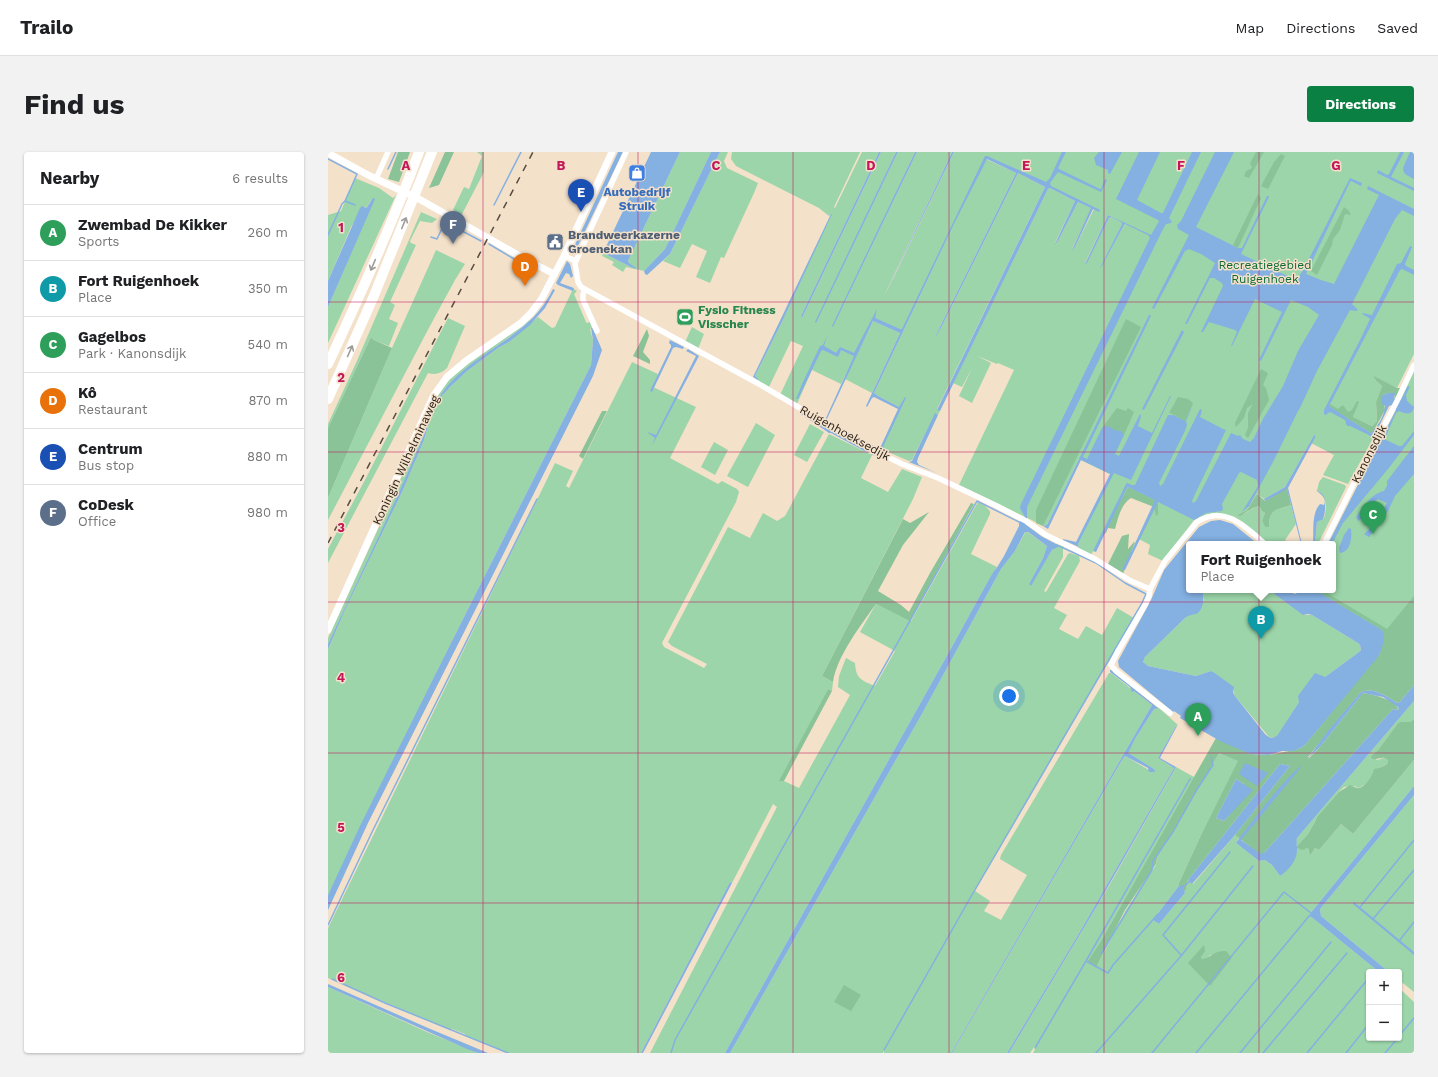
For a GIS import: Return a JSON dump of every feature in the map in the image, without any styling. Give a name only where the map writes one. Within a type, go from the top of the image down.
[{"type":"highway","points":[[328,364],[355,307],[400,203],[419,152]]},
{"type":"highway","points":[[328,399],[373,298],[432,152]]},
{"type":"highway","points":[[423,174],[436,152]]},
{"type":"main road","name":"Koningin Wilhelminaweg","points":[[328,630],[434,395],[447,377],[466,361],[521,323],[541,300],[564,256],[612,152]]},
{"type":"main road","points":[[328,153],[376,179],[420,199],[524,259],[554,274]]},
{"type":"street","points":[[376,179],[388,152]]},
{"type":"street","points":[[597,331],[583,300],[582,295],[584,290],[578,282],[575,263],[626,152]]},
{"type":"street","points":[[564,256],[576,261]]},
{"type":"street","name":"Ruigenhoeksedijk","points":[[584,290],[749,378],[861,444],[902,464],[943,480],[1025,520],[1046,535],[1081,551],[1131,581],[1150,589]]},
{"type":"street","name":"Kanonsdijk","points":[[1325,541],[1414,365]]},
{"type":"street","points":[[1170,713],[1116,671],[1111,665],[1145,605],[1150,589],[1164,561],[1190,530],[1203,518],[1220,516],[1231,518],[1244,525],[1262,541]]},
{"type":"green space","points":[[398,152],[410,152],[399,182],[388,179]]},
{"type":"green space","points":[[445,152],[454,152],[439,185],[429,188]]},
{"type":"green space","points":[[477,152],[484,152],[484,172],[460,218],[453,210],[464,187],[469,189],[482,156]]},
{"type":"green space","points":[[680,152],[711,152],[665,249],[644,271],[635,269],[628,261]]},
{"type":"green space","points":[[720,152],[728,152],[724,161],[727,168],[758,183],[724,258],[721,257],[710,283],[696,277],[707,251],[692,244],[680,268],[663,261],[670,254]]},
{"type":"green space","name":"Recreatiegebied Ruigenhoek","points":[[732,152],[860,152],[834,207],[835,208],[862,152],[879,152],[801,316],[802,318],[881,152],[896,152],[818,318],[898,152],[915,152],[833,327],[917,152],[952,152],[883,298],[954,152],[1414,152],[1414,354],[1397,388],[1375,377],[1376,381],[1382,386],[1376,402],[1377,421],[1372,426],[1353,417],[1355,413],[1350,420],[1375,435],[1348,484],[1323,475],[1334,455],[1311,443],[1316,436],[1314,435],[1285,487],[1264,499],[1257,494],[1247,510],[1237,515],[1243,514],[1259,506],[1265,513],[1262,521],[1265,527],[1269,527],[1270,517],[1274,511],[1291,505],[1296,524],[1285,540],[1286,541],[1264,541],[1246,525],[1209,515],[1194,520],[1163,561],[1148,554],[1150,545],[1139,539],[1154,507],[1158,504],[1128,487],[1091,555],[1077,547],[1079,547],[1078,544],[1112,475],[1079,459],[1047,525],[1044,526],[959,485],[1014,370],[977,356],[991,363],[972,403],[959,396],[972,368],[962,387],[953,383],[1048,189],[1050,188],[1075,201],[1055,243],[1058,241],[1078,202],[1092,208],[1072,249],[1075,247],[1094,209],[1100,211],[986,158],[902,331],[872,320],[841,384],[812,370],[797,404],[780,395],[803,346],[791,341],[769,387],[754,378],[758,380],[755,376],[782,322],[831,214],[829,216],[819,208],[736,166],[731,159]],"holes":[[[1108,215],[1132,227],[1125,224],[1101,267],[1122,224],[1111,217],[1109,218],[1087,262],[1085,263]]]},
{"type":"green space","points":[[1256,152],[1264,152],[1249,178],[1244,176],[1246,171],[1252,168],[1250,163]]},
{"type":"green space","points":[[1281,154],[1285,156],[1268,189],[1261,186],[1274,162]]},
{"type":"green space","points":[[986,159],[1016,173],[935,337],[942,326],[1018,173],[1045,187],[937,409],[940,411],[938,415],[935,414],[912,460],[909,461],[881,449],[906,398],[899,407],[874,393]]},
{"type":"green space","points":[[355,178],[379,188],[393,198],[396,195],[328,343],[328,307],[364,223],[372,199],[366,208],[364,207],[351,227],[328,281],[328,215],[341,211]]},
{"type":"green space","points":[[1258,194],[1261,198],[1238,248],[1233,245]]},
{"type":"green space","points":[[1344,207],[1351,215],[1345,214],[1340,230],[1333,239],[1332,245],[1317,275],[1311,271]]},
{"type":"green space","points":[[421,212],[437,219],[432,223],[420,221],[410,241],[416,245],[390,302],[395,305],[389,319],[398,323],[389,346],[374,340],[371,337],[328,428],[328,424]]},
{"type":"green space","points":[[436,250],[465,264],[431,324],[328,520],[328,498],[392,348]]},
{"type":"green space","points":[[603,253],[635,269],[626,267],[623,272],[612,265],[614,262],[602,256]]},
{"type":"green space","points":[[574,289],[577,291],[574,294],[586,322],[590,322],[592,328],[590,329],[593,340],[591,365],[465,615],[328,895],[328,649],[345,610],[403,490],[424,440],[430,419],[440,398],[467,371],[498,348],[509,342],[538,317],[552,328],[555,327]]},
{"type":"green space","points":[[536,316],[458,376],[449,385],[437,402],[424,428],[423,437],[403,486],[328,644],[328,638],[391,501],[435,400],[448,381],[456,374],[479,355]]},
{"type":"green space","points":[[448,318],[465,326],[447,368],[438,374],[428,373],[328,563],[328,549]]},
{"type":"green space","points":[[1126,319],[1141,327],[1043,526],[1036,523],[1036,510]]},
{"type":"green space","points":[[873,321],[900,333],[872,393],[845,379]]},
{"type":"green space","points":[[692,327],[704,334],[698,349],[685,342]]},
{"type":"green space","points":[[647,329],[649,336],[643,352],[650,360],[650,364],[633,356]]},
{"type":"green space","points":[[371,337],[374,340],[392,348],[328,498],[328,428]]},
{"type":"green space","points":[[632,362],[658,374],[653,387],[696,407],[670,458],[718,484],[722,481],[737,489],[739,492],[736,502],[662,643],[664,647],[704,668],[707,664],[672,646],[668,642],[728,527],[750,538],[763,513],[777,521],[785,516],[829,434],[872,455],[861,478],[888,492],[902,469],[922,477],[913,499],[822,676],[833,682],[832,691],[828,689],[780,781],[784,781],[799,788],[850,695],[838,687],[839,676],[846,658],[855,663],[858,676],[860,678],[875,686],[895,651],[860,632],[876,604],[911,621],[978,502],[990,511],[990,514],[971,554],[997,567],[725,1053],[650,1053],[777,807],[773,804],[732,883],[730,882],[641,1053],[508,1053],[328,978],[328,928],[555,463],[573,471],[566,486],[569,488]]},
{"type":"green space","points":[[1261,369],[1268,373],[1263,385],[1266,388],[1269,400],[1248,438],[1245,435],[1248,428],[1248,413],[1253,404],[1247,408],[1244,418],[1236,427],[1235,423]]},
{"type":"green space","points":[[1414,369],[1414,681],[1320,593],[1336,593],[1336,541],[1330,541],[1396,410],[1395,407]]},
{"type":"green space","points":[[1374,376],[1397,388],[1400,388],[1395,400],[1394,393],[1383,395],[1385,410],[1371,433],[1329,406],[1330,404],[1338,409],[1343,405],[1348,412],[1352,410],[1357,401],[1359,402],[1353,417],[1372,426],[1377,421],[1376,402],[1382,386],[1376,381]]},
{"type":"green space","points":[[1178,397],[1188,399],[1193,403],[1185,421],[1169,413]]},
{"type":"green space","points":[[1117,408],[1126,411],[1128,408],[1134,412],[1124,435],[1104,427],[1102,428]]},
{"type":"green space","points":[[602,411],[607,411],[583,459],[579,456]]},
{"type":"green space","points":[[756,423],[775,435],[748,487],[727,476]]},
{"type":"green space","points":[[810,424],[824,432],[807,462],[794,455]]},
{"type":"green space","points":[[714,442],[728,450],[715,475],[701,467]]},
{"type":"green space","points":[[1323,477],[1345,485],[1346,487],[1319,541],[1315,541],[1317,522],[1324,518],[1326,510],[1323,496],[1317,491],[1319,482]]},
{"type":"green space","points":[[1128,487],[1155,500],[1158,504],[1158,514],[1156,516],[1154,507],[1131,498],[1122,508],[1115,529],[1108,528],[1106,533],[1103,533]]},
{"type":"green space","points":[[1287,488],[1291,505],[1277,509],[1272,513],[1269,521],[1269,527],[1265,527],[1262,521],[1265,513],[1259,506],[1240,516],[1237,515],[1247,510],[1257,494],[1265,501]]},
{"type":"green space","points":[[971,503],[974,504],[910,621],[876,604],[844,651],[835,672],[833,682],[822,676],[903,519],[910,523],[929,512],[903,545],[878,591],[901,605],[909,612]]},
{"type":"green space","points":[[1026,531],[1047,546],[1043,558],[1029,584],[1031,585],[1052,550],[1058,545],[1065,546],[1063,549],[1063,557],[1044,591],[1046,592],[1068,554],[1070,553],[1079,556],[1080,561],[1054,608],[1067,615],[1059,629],[1078,639],[1086,626],[1102,635],[1117,608],[1134,618],[975,891],[990,901],[984,911],[1001,920],[1027,875],[1000,859],[1001,855],[1109,673],[1152,705],[951,1053],[884,1053],[884,1050],[883,1053],[730,1053],[923,712],[1001,569],[1015,551]]},
{"type":"green space","points":[[1129,534],[1128,549],[1135,542],[1123,574],[1108,564],[1122,536]]},
{"type":"green space","points":[[1203,593],[1273,593],[1304,615],[1312,615],[1358,643],[1361,650],[1325,677],[1299,702],[1277,737],[1269,737],[1235,696],[1233,689],[1211,671],[1196,676],[1148,666],[1143,662],[1145,657],[1184,619],[1189,615],[1195,614],[1204,600]]},
{"type":"green space","points":[[1320,593],[1327,593],[1387,629],[1414,596],[1414,685],[1400,702],[1397,703],[1374,691],[1365,691],[1360,693],[1308,757],[1309,758],[1320,747],[1363,693],[1389,700],[1397,706],[1399,710],[1393,709],[1261,855],[1235,835],[1290,766],[1280,764],[1188,880],[1185,893],[1183,886],[1178,887],[1179,883],[1238,761],[1219,753],[1182,818],[1157,857],[1156,864],[1125,910],[1096,968],[1087,962],[1101,941],[1216,738],[1250,754],[1269,755],[1299,749],[1305,745],[1380,653],[1382,630]],"holes":[[[1236,779],[1244,784],[1232,812],[1224,821],[1216,818]]]},
{"type":"green space","points":[[828,689],[832,691],[784,781],[779,781]]},
{"type":"green space","points":[[1414,701],[1414,719],[1412,722],[1398,723],[1378,750],[1371,756],[1377,760],[1386,758],[1388,760],[1387,764],[1375,769],[1368,781],[1361,787],[1344,787],[1315,821],[1308,834],[1297,846],[1297,838]]},
{"type":"green space","points":[[1158,707],[1178,725],[1158,758],[1174,768],[1078,935],[1007,1053],[952,1053],[1122,760],[1125,756],[1149,770],[1154,769],[1127,753],[1154,709]]},
{"type":"green space","points":[[1414,719],[1414,760],[1353,834],[1341,824],[1319,850],[1315,848],[1310,856],[1308,848],[1302,850],[1297,848],[1297,846],[1308,834],[1318,816],[1339,792],[1350,785],[1357,788],[1361,787],[1368,780],[1374,769],[1387,764],[1388,760],[1386,759],[1372,759],[1371,756],[1378,750],[1398,723],[1411,722]]},
{"type":"green space","points":[[1219,753],[1239,761],[1201,835],[1178,887],[1153,920],[1159,924],[1185,893],[1188,880],[1193,884],[1235,835],[1239,838],[1236,843],[1259,861],[1265,860],[1272,865],[1280,876],[1294,860],[1297,848],[1308,848],[1310,856],[1315,848],[1319,850],[1341,824],[1353,834],[1414,760],[1414,786],[1309,915],[1375,969],[1366,969],[1366,1041],[1402,1041],[1402,991],[1414,1002],[1414,1053],[1033,1053],[1036,1047],[1035,1046],[1030,1053],[1009,1053],[1109,886],[1176,767],[1194,777],[1101,941],[1087,962],[1096,968],[1126,910],[1156,865],[1157,857],[1182,818]],"holes":[[[1202,954],[1202,960],[1208,958],[1210,955],[1232,958],[1210,985],[1189,963]]]},
{"type":"green space","points":[[1414,795],[1414,992],[1402,982],[1402,969],[1385,969],[1321,916],[1320,909]]},
{"type":"green space","points":[[1204,945],[1205,951],[1201,957],[1202,959],[1222,951],[1226,951],[1232,958],[1210,986],[1188,963]]},
{"type":"green space","points":[[844,985],[861,995],[851,1011],[834,1002]]},
{"type":"green space","points":[[328,987],[427,1032],[478,1053],[328,1053]]},
{"type":"water","points":[[618,152],[623,152],[575,252],[573,249]]},
{"type":"water","points":[[651,152],[680,152],[628,261],[636,268],[635,269],[603,253]]},
{"type":"water","points":[[711,152],[720,152],[670,254],[647,275],[645,274],[644,271],[665,249]]},
{"type":"water","points":[[879,152],[881,152],[802,318],[801,316]]},
{"type":"water","points":[[896,152],[898,152],[816,323],[815,322]]},
{"type":"water","points":[[915,152],[917,152],[833,327],[832,326]]},
{"type":"water","points":[[952,152],[954,152],[882,301]]},
{"type":"water","points":[[1062,152],[1066,152],[1058,168],[1059,169],[1100,189],[1105,179],[1107,180],[1101,192],[1058,172],[1050,183],[1051,186],[1100,210],[1099,212],[1093,209],[1075,247],[1072,250],[1091,208],[1078,202],[1055,244],[1075,201],[1050,188],[1048,189],[940,411],[937,410],[1045,187],[1018,173],[942,326],[935,337],[1016,173],[987,159],[953,226],[874,393],[899,407],[905,397],[906,398],[882,449],[878,450],[841,431],[842,429],[877,448],[881,446],[898,409],[874,397],[867,407],[866,406],[900,333],[873,321],[826,421],[854,356],[841,350],[838,357],[823,350],[821,351],[798,399],[796,399],[820,346],[823,345],[827,336],[824,346],[836,353],[840,347],[854,353],[877,309],[875,318],[902,329],[985,156],[1046,182],[1050,178]]},
{"type":"water","points":[[1099,152],[1122,152],[1110,174],[1108,173],[1108,170],[1096,165],[1094,158]]},
{"type":"water","points":[[1139,152],[1160,152],[1137,200],[1163,213],[1192,152],[1201,152],[1169,218],[1172,222],[1166,224],[1162,231],[1027,507],[1025,524],[1041,536],[1058,545],[1058,547],[1052,550],[1031,586],[1029,584],[1043,558],[1047,546],[1028,532],[1025,532],[1015,551],[1001,569],[923,712],[730,1053],[725,1053],[988,581],[1004,556],[1020,521],[1022,521],[1025,517],[1020,508],[1021,504],[1150,238],[1148,235],[1125,224],[1100,268],[1122,224],[1111,217],[1109,218],[1087,263],[1085,264],[1108,215],[1151,235],[1159,221],[1116,199]]},
{"type":"water","points":[[1215,152],[1234,152],[1196,227],[1238,248],[1242,248],[1267,196],[1269,196],[1241,254],[1296,280],[1302,272],[1350,178],[1362,183],[1361,186],[1351,181],[1350,182],[1306,274],[1334,284],[1379,195],[1367,189],[1368,186],[1414,209],[1414,216],[1402,210],[1395,219],[1352,304],[1358,310],[1350,310],[1317,371],[1273,462],[1249,506],[1242,512],[1258,486],[1257,480],[1241,472],[1239,473],[1222,504],[1222,511],[1206,513],[1194,520],[1158,502],[1125,570],[1122,569],[1155,500],[1128,487],[1096,552],[1093,551],[1126,484],[1135,485],[1168,415],[1173,415],[1185,421],[1194,402],[1186,421],[1187,425],[1185,431],[1159,483],[1160,486],[1163,484],[1200,409],[1202,410],[1200,417],[1226,430],[1196,492],[1192,501],[1193,503],[1196,501],[1231,433],[1238,436],[1240,435],[1243,439],[1250,442],[1254,438],[1263,419],[1283,386],[1298,351],[1319,315],[1308,307],[1291,300],[1261,361],[1259,360],[1282,312],[1255,299],[1232,346],[1237,332],[1235,330],[1209,322],[1203,332],[1201,332],[1223,286],[1222,283],[1214,278],[1210,278],[1187,324],[1185,324],[1215,263],[1201,254],[1189,249],[1185,251],[1154,309],[1152,308],[1189,235],[1178,229],[1177,225],[1181,221]]},
{"type":"water","points":[[1400,152],[1404,152],[1391,177],[1414,188],[1414,191],[1377,173],[1378,170],[1387,175],[1389,174]]},
{"type":"water","points":[[1410,152],[1414,152],[1414,179],[1407,175],[1403,170]]},
{"type":"water","points":[[373,198],[375,199],[328,307],[328,281],[360,208],[362,206],[366,208]]},
{"type":"water","points":[[831,214],[782,322],[755,376],[758,380],[753,377]]},
{"type":"water","points":[[1410,246],[1412,247],[1405,264],[1414,270],[1414,275],[1402,269],[1400,270],[1329,406],[1371,433],[1384,413],[1385,406],[1381,403],[1381,398],[1383,395],[1388,393],[1396,393],[1394,396],[1395,400],[1398,402],[1401,400],[1407,387],[1410,386],[1406,395],[1407,401],[1414,407],[1413,410],[1408,414],[1399,411],[1396,413],[1385,438],[1386,440],[1402,446],[1414,431],[1414,435],[1343,523],[1334,541],[1330,541],[1396,410],[1392,405],[1389,406],[1373,439],[1369,435],[1347,426],[1345,420],[1330,412],[1326,415],[1324,414],[1324,410],[1370,319],[1362,314],[1372,315],[1397,264],[1401,263]]},
{"type":"water","points":[[567,261],[570,264],[573,276],[571,278],[569,274],[566,273],[560,283],[574,288],[573,291],[556,283]]},
{"type":"water","points":[[553,289],[555,290],[545,308],[530,325],[509,342],[498,348],[467,371],[440,398],[430,419],[424,440],[403,490],[345,610],[328,649],[328,644],[377,541],[423,437],[424,429],[429,417],[441,395],[450,383],[463,371],[506,340],[532,318],[543,305]]},
{"type":"water","points":[[1149,315],[1151,315],[1149,320],[1083,457],[1087,459],[1102,428],[1106,426],[1116,431],[1121,431],[1124,435],[1115,454],[1119,456],[1140,414],[1141,416],[1138,426],[1152,433],[1171,396],[1131,480],[1114,473],[1078,544],[1079,547],[1063,539],[1076,542],[1110,474],[1081,460],[1048,529],[1043,526],[1047,525]]},
{"type":"water","points":[[591,328],[593,329],[602,350],[593,376],[368,823],[328,910],[328,895],[360,826],[591,365],[593,340]]},
{"type":"water","points":[[1182,330],[1184,332],[1144,410],[1142,409]]},
{"type":"water","points":[[670,340],[684,347],[683,349],[676,347],[673,348],[652,392],[650,391],[671,347],[669,343]]},
{"type":"water","points":[[688,349],[699,356],[652,446],[655,438],[647,432],[656,435],[696,356],[686,351]]},
{"type":"water","points":[[802,413],[869,451],[868,453],[829,433],[801,414]]},
{"type":"water","points":[[935,413],[938,415],[917,462],[919,465],[937,473],[886,453],[909,462],[912,461]]},
{"type":"water","points":[[1314,435],[1316,436],[1288,488],[1301,541],[1287,489],[1265,501],[1264,499],[1285,487]]},
{"type":"water","points":[[1414,446],[1414,474],[1395,496],[1388,511],[1369,537],[1364,534],[1374,524],[1387,503],[1378,499],[1371,504],[1368,514],[1358,521],[1356,517],[1372,497],[1384,491],[1387,486],[1387,481]]},
{"type":"water","points":[[1325,502],[1323,519],[1317,522],[1315,541],[1313,541],[1314,523],[1317,508],[1320,504],[1324,505]]},
{"type":"water","points":[[1220,520],[1233,524],[1254,541],[1188,541],[1199,527],[1211,521]]},
{"type":"water","points":[[1349,528],[1351,529],[1351,540],[1349,547],[1344,552],[1340,553],[1339,548],[1344,535]]},
{"type":"water","points":[[1186,543],[1186,593],[1203,593],[1202,606],[1199,612],[1184,619],[1145,657],[1143,662],[1148,666],[1196,676],[1211,671],[1213,672],[1234,687],[1233,692],[1235,696],[1265,734],[1271,738],[1277,736],[1299,702],[1298,696],[1315,673],[1325,677],[1361,650],[1358,643],[1312,615],[1303,615],[1273,593],[1320,593],[1382,630],[1382,648],[1377,658],[1305,745],[1292,751],[1282,751],[1269,755],[1250,754],[1220,741],[1180,718],[1181,716],[1174,711],[1173,712],[1119,667],[1118,661],[1151,600],[1164,570]]},
{"type":"water","points":[[1110,670],[1158,708],[1154,709],[1128,753],[1154,769],[1155,772],[1149,772],[1148,768],[1125,756],[1122,760],[951,1053],[1152,705],[1134,691],[1132,692],[1130,687],[1110,672]]},
{"type":"water","points":[[1414,685],[1414,701],[1297,838],[1296,856],[1290,867],[1283,874],[1280,876],[1272,865],[1265,860],[1259,861],[1236,843],[1288,778],[1302,766],[1241,840],[1261,854],[1265,852],[1393,709],[1399,710],[1398,707],[1383,697],[1363,693],[1320,747],[1308,758],[1328,731],[1360,693],[1365,691],[1374,691],[1397,703],[1400,702]]},
{"type":"water","points":[[1176,726],[1160,758],[1176,767],[1097,906],[1009,1053],[1007,1053],[1078,935],[1174,768],[1158,758]]},
{"type":"water","points":[[1245,763],[1268,773],[1257,786],[1239,774]]},
{"type":"water","points":[[1280,764],[1290,766],[1235,835],[1192,884],[1188,880]]},
{"type":"water","points":[[1236,779],[1253,790],[1224,821],[1216,818]]},
{"type":"water","points":[[1414,786],[1414,795],[1320,909],[1321,916],[1385,969],[1375,969],[1309,915]]},
{"type":"water","points":[[730,882],[732,883],[643,1053],[641,1053]]},
{"type":"water","points":[[1183,885],[1185,893],[1159,924],[1153,920],[1178,887]]},
{"type":"water","points":[[1354,902],[1414,952],[1414,955],[1353,904]]},
{"type":"water","points":[[328,984],[488,1053],[478,1053],[467,1049],[328,987]]},
{"type":"waterway","points":[[388,169],[396,152]]},
{"type":"waterway","points":[[494,205],[521,152]]},
{"type":"waterway","points":[[328,159],[357,174],[345,201],[355,205]]},
{"type":"waterway","points":[[328,235],[342,204],[345,201]]},
{"type":"waterway","points":[[431,237],[437,239],[445,222],[481,241]]},
{"type":"waterway","points":[[489,244],[514,259]]},
{"type":"waterway","points":[[328,925],[373,830],[537,499]]},
{"type":"waterway","points":[[671,1053],[675,1040],[977,501],[1019,522]]},
{"type":"waterway","points":[[884,1050],[1146,594],[1125,583],[1096,563],[1057,545]]},
{"type":"waterway","points":[[1101,954],[1152,870],[1153,861],[1173,832],[1196,791],[1213,765],[1211,757]]},
{"type":"waterway","points":[[1035,1048],[1190,779]]},
{"type":"waterway","points":[[1360,907],[1414,840]]},
{"type":"waterway","points":[[1181,955],[1163,935],[1230,852]]},
{"type":"waterway","points":[[1096,1053],[1181,956],[1253,866]]},
{"type":"waterway","points":[[1373,919],[1414,870]]},
{"type":"waterway","points":[[1182,888],[1190,881]]},
{"type":"waterway","points":[[1152,1053],[1284,892],[1311,913]]},
{"type":"waterway","points":[[1086,961],[1108,973],[1113,965],[1158,914]]},
{"type":"waterway","points":[[1196,1053],[1309,916],[1312,916]]},
{"type":"waterway","points":[[1399,941],[1414,922]]},
{"type":"waterway","points":[[1240,1053],[1331,942]]},
{"type":"waterway","points":[[1263,1053],[1347,953]]},
{"type":"waterway","points":[[332,979],[385,1003],[508,1053]]},
{"type":"waterway","points":[[1307,1053],[1366,981]]},
{"type":"waterway","points":[[1402,1032],[1414,1018]]},
{"type":"waterway","points":[[1346,1053],[1366,1028]]},
{"type":"waterway","points":[[1385,1053],[1395,1041]]},
{"type":"railway","points":[[328,543],[533,152]]},
{"type":"place","name":"Autobedrijf Struik","points":[[637,173]]},
{"type":"place","name":"Centrum","points":[[581,212]]},
{"type":"place","name":"Brandweerkazerne Groenekan","points":[[555,242]]},
{"type":"place","name":"CoDesk","points":[[453,244]]},
{"type":"place","name":"Kô","points":[[525,286]]},
{"type":"place","name":"Fysio Fitness Visscher","points":[[685,317]]},
{"type":"place","name":"Gagelbos","points":[[1373,534]]},
{"type":"place","name":"Fort Ruigenhoek","points":[[1261,639]]},
{"type":"place","name":"Zwembad De Kikker","points":[[1198,736]]}]
